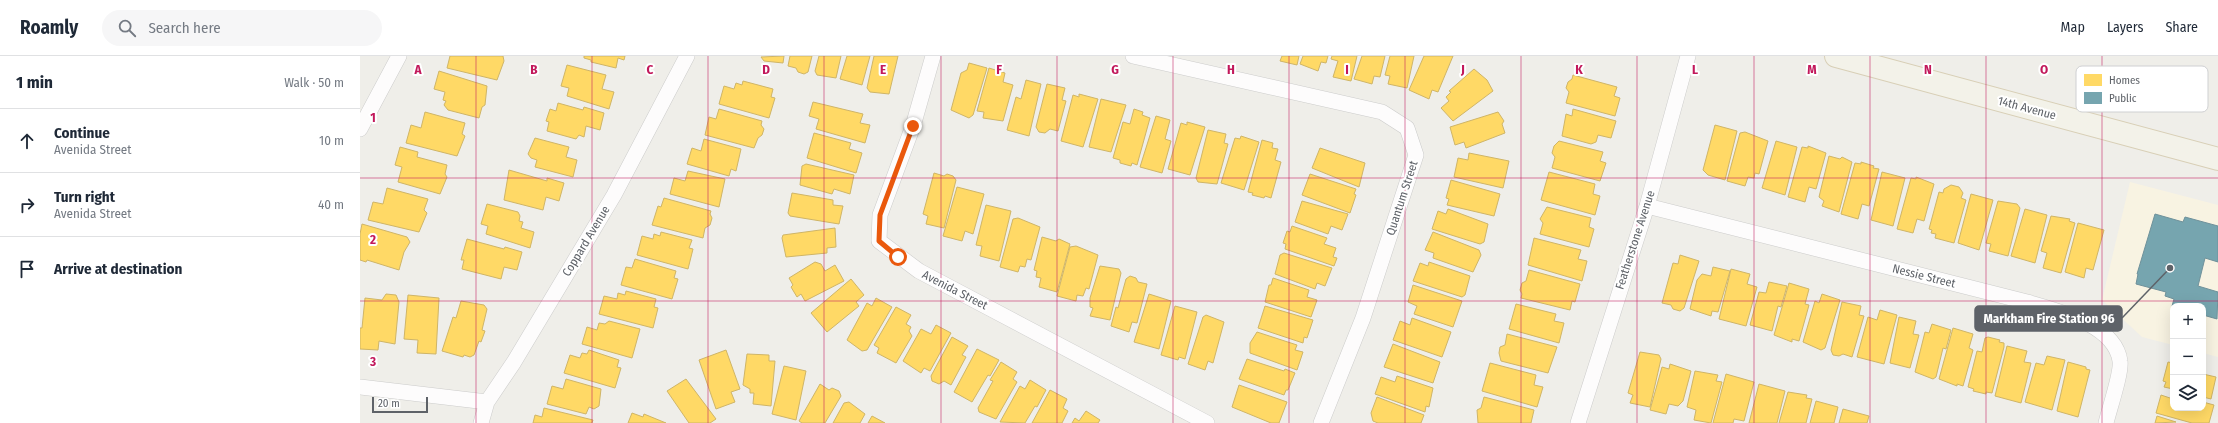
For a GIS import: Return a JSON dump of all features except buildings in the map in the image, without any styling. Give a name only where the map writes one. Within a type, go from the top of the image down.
[{"type":"main road","name":"14th Avenue","points":[[1836,56],[2218,159]]},
{"type":"street","points":[[360,129],[399,56]]},
{"type":"street","name":"Coppard Avenue","points":[[481,423],[487,402],[514,362],[614,195],[687,56]]},
{"type":"street","name":"Avenida Street","points":[[933,56],[913,126],[880,215],[879,241],[919,271],[1208,423]]},
{"type":"street","name":"Quantum Street","points":[[1133,56],[1382,112],[1407,128],[1416,155],[1363,318],[1321,423]]},
{"type":"street","name":"Featherstone Avenue","points":[[1578,423],[1647,206],[1688,56]]},
{"type":"street","name":"Nessie Street","points":[[1647,206],[2027,302],[2074,317],[2099,330],[2116,345],[2121,362],[2106,423]]},
{"type":"street","points":[[360,387],[487,402]]},
{"type":"shaded area","points":[[2130,182],[2218,205],[2218,357],[2206,354],[2206,303],[2170,303],[2170,344],[2142,337],[2102,300]]},
{"type":"place","name":"Markham Fire Station 96","points":[[2170,268]]},
{"type":"route","points":[[898,257],[879,241],[880,215],[913,126]]}]
